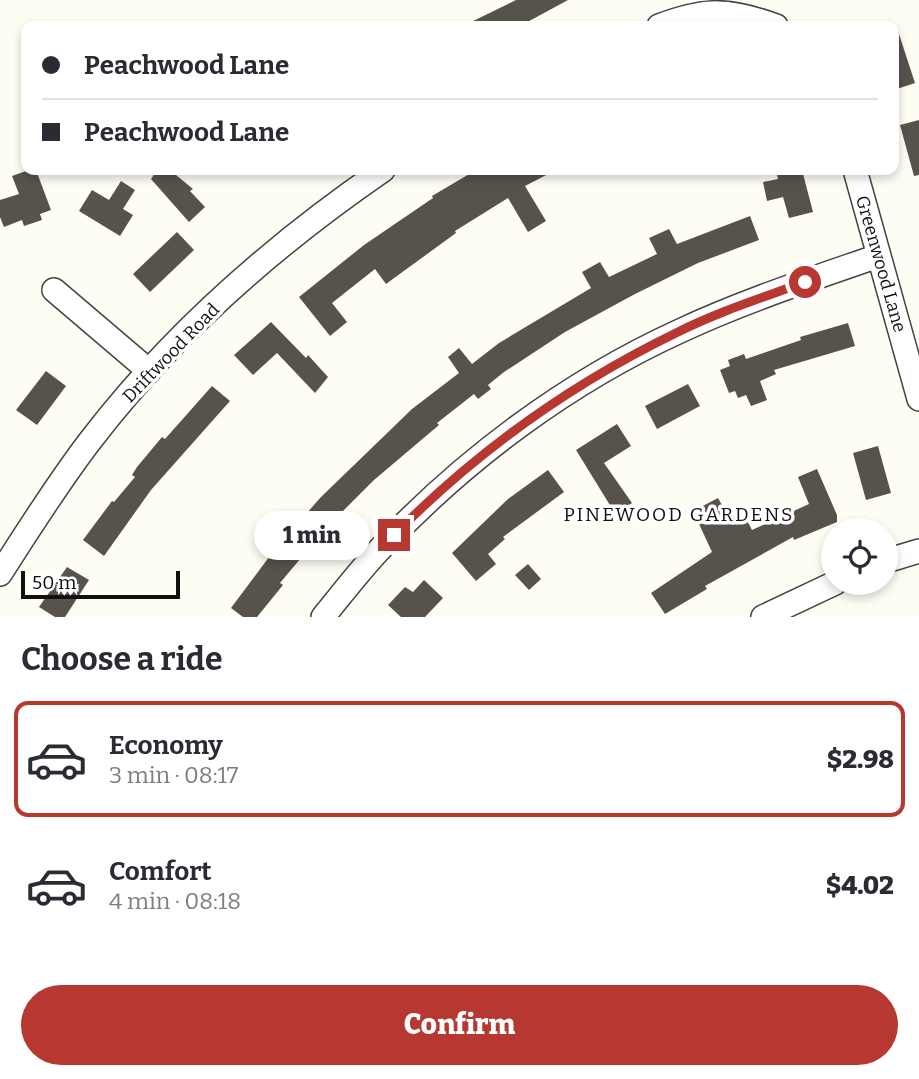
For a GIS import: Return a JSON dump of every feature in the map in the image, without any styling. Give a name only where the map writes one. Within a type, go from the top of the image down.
[{"type":"street","points":[[673,21],[689,15],[717,11],[744,14],[763,21]]},
{"type":"street","name":"Driftwood Road","points":[[0,574],[51,495],[91,440],[149,371],[282,244],[376,175]]},
{"type":"street","name":"Greenwood Lane","points":[[856,175],[919,399]]},
{"type":"street","points":[[323,617],[380,549],[423,505],[491,447],[556,400],[612,365],[678,332],[732,308],[878,256]]},
{"type":"street","points":[[54,290],[149,371]]},
{"type":"street","points":[[898,557],[919,551]]},
{"type":"street","points":[[763,617],[821,590]]},
{"type":"building","points":[[516,0],[568,0],[529,21],[473,21]]},
{"type":"building","points":[[899,34],[915,83],[899,88]]},
{"type":"building","points":[[919,120],[919,175],[914,176],[900,125]]},
{"type":"building","points":[[21,173],[21,175],[38,175],[51,210],[40,214],[42,220],[24,226],[22,220],[4,227],[0,217],[0,200],[19,194],[12,176]]},
{"type":"building","points":[[154,175],[176,175],[193,189],[190,191],[205,207],[189,222],[151,179]]},
{"type":"building","points":[[468,175],[546,175],[525,186],[546,221],[528,232],[508,198],[455,231],[456,233],[386,284],[375,269],[332,303],[347,322],[330,336],[299,297],[364,245],[433,198],[432,196]]},
{"type":"building","points":[[777,175],[803,175],[813,212],[789,218],[783,197],[767,201],[763,182],[778,179]]},
{"type":"building","points":[[121,181],[135,190],[123,209],[133,215],[120,236],[79,211],[92,190],[109,200]]},
{"type":"building","points":[[750,216],[759,240],[698,263],[635,294],[565,332],[504,372],[488,385],[491,389],[478,399],[474,394],[437,423],[439,425],[374,480],[327,527],[280,583],[283,585],[257,617],[243,617],[231,608],[275,549],[321,497],[412,409],[459,373],[448,357],[459,348],[472,364],[499,343],[591,288],[582,272],[600,262],[609,277],[657,254],[649,238],[669,229],[677,244]]},
{"type":"building","points":[[177,232],[194,250],[150,292],[133,274]]},
{"type":"building","points":[[271,322],[328,377],[315,393],[277,353],[253,375],[234,355]]},
{"type":"building","points":[[848,323],[855,346],[774,370],[776,374],[760,381],[767,400],[751,406],[746,395],[738,398],[735,391],[729,393],[720,370],[730,366],[728,360],[744,354],[746,359],[801,340],[800,337]]},
{"type":"building","points":[[46,371],[66,386],[37,425],[16,410]]},
{"type":"building","points":[[688,384],[700,406],[657,429],[645,406]]},
{"type":"building","points":[[212,386],[230,401],[151,490],[104,556],[83,540],[112,501],[114,502],[135,477],[132,475],[137,467],[162,437],[165,439]]},
{"type":"building","points":[[617,424],[631,446],[604,463],[632,503],[616,515],[576,450]]},
{"type":"building","points":[[878,446],[891,493],[866,500],[853,453]]},
{"type":"building","points":[[817,469],[837,518],[821,518],[821,529],[794,540],[793,537],[705,586],[707,589],[665,614],[651,593],[712,552],[699,524],[705,520],[699,508],[718,498],[733,525],[746,518],[752,530],[809,504],[798,477]]},
{"type":"building","points":[[548,470],[564,492],[503,537],[505,539],[488,554],[496,564],[476,581],[452,553],[508,499]]},
{"type":"building","points":[[528,564],[541,579],[529,590],[515,575]]},
{"type":"building","points":[[67,567],[89,580],[65,617],[55,617],[39,607]]},
{"type":"building","points":[[424,580],[443,598],[425,617],[401,617],[388,605],[405,587],[413,592]]},
{"type":"district","name":"PINEWOOD GARDENS","points":[[679,514]]},
{"type":"route","points":[[394,535],[423,505],[491,447],[556,400],[612,365],[732,308],[805,282]]}]
